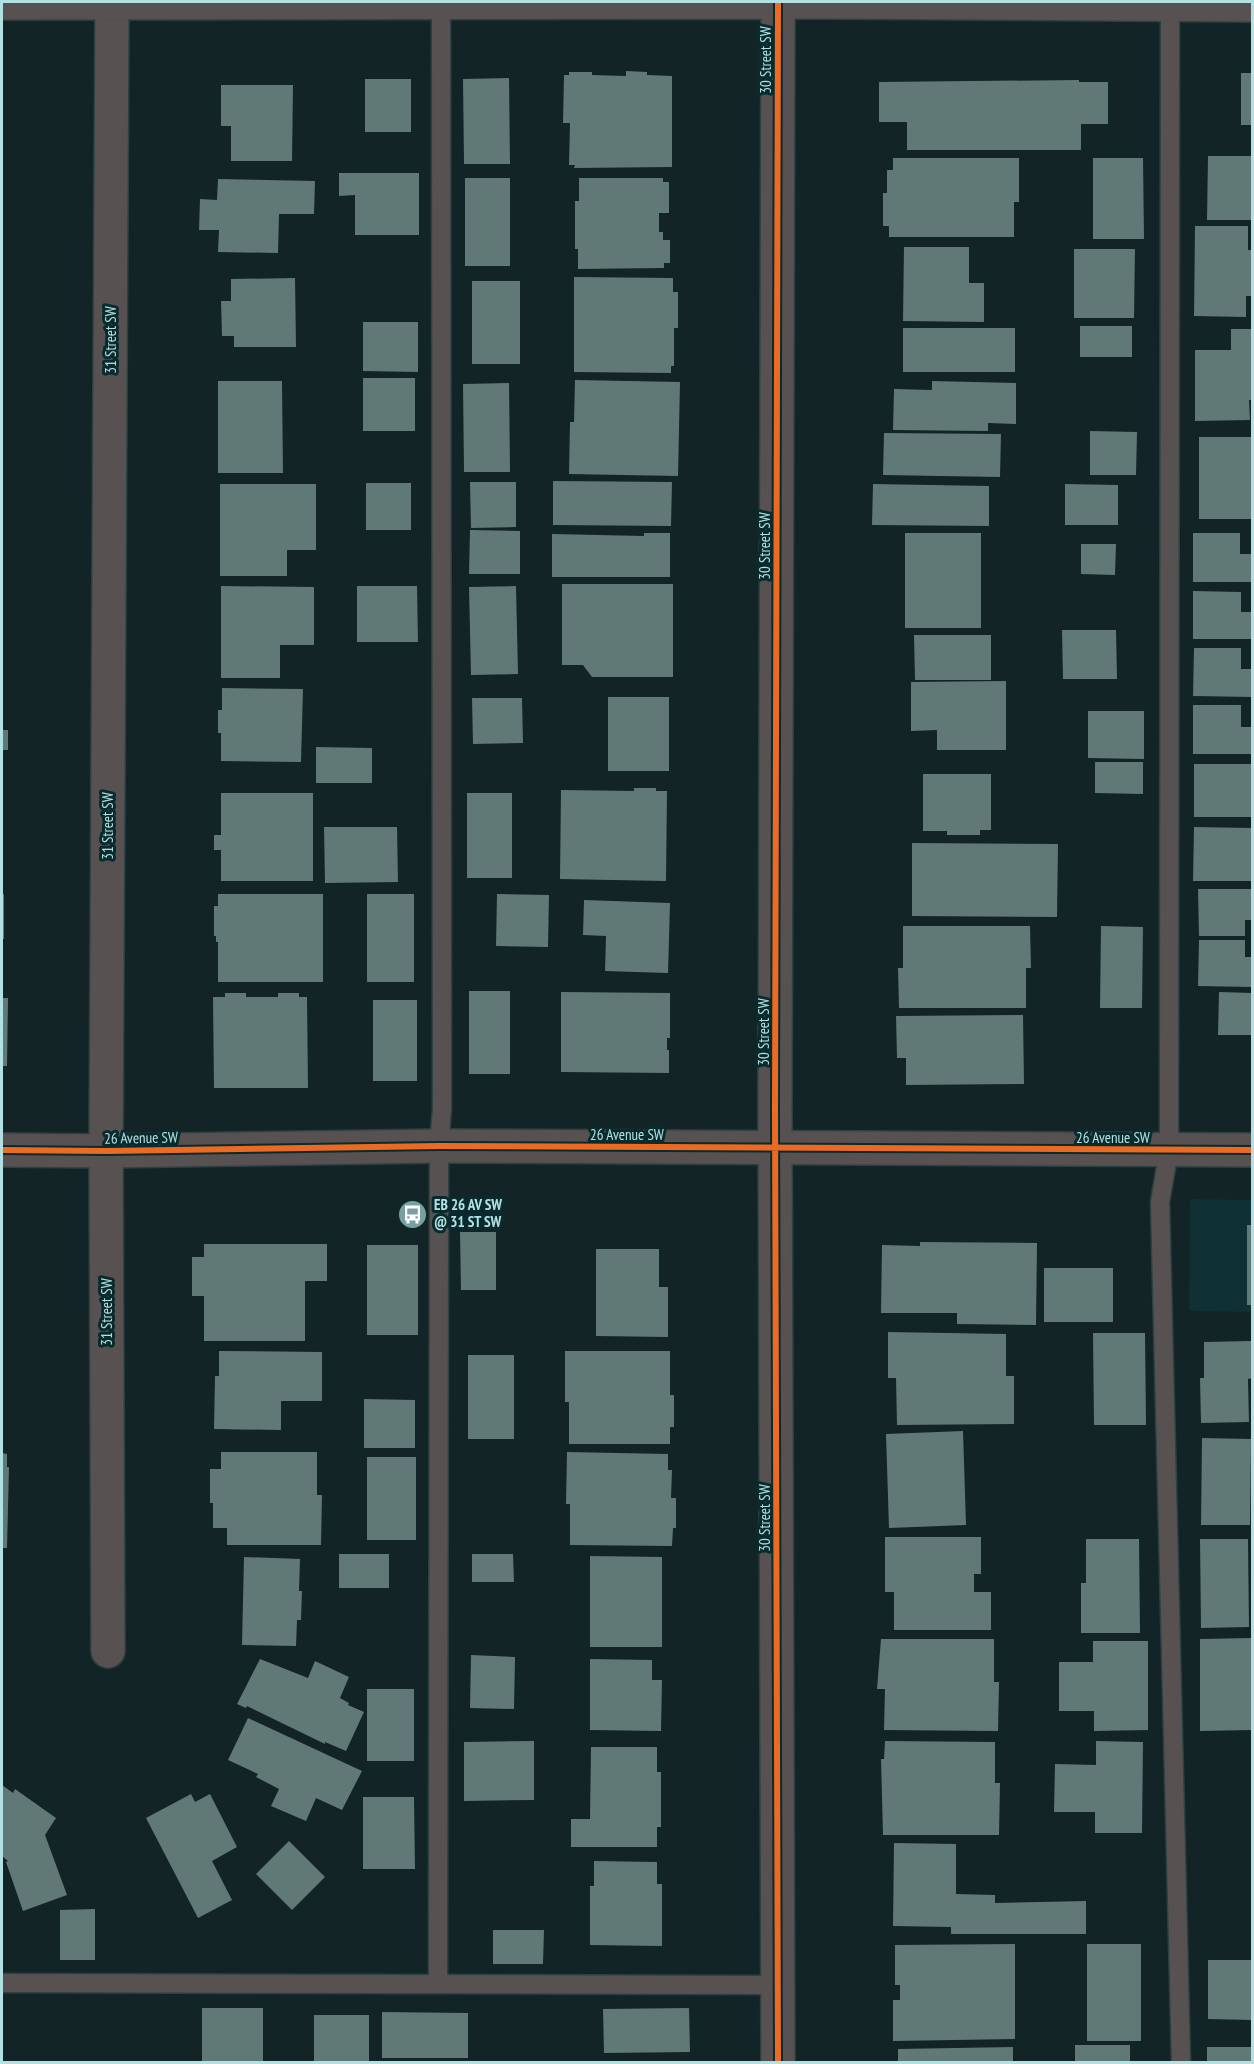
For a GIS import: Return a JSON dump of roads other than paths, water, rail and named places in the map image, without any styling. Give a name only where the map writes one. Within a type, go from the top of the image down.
[{"type":"street","name":"31 Street SW","points":[[108,1651],[106,1151],[112,2]]},
{"type":"street","points":[[2,3],[778,2],[1252,5]]},
{"type":"street","name":"30 Street SW","points":[[778,2],[776,1148],[778,2062]]},
{"type":"street","name":"26 Avenue SW","points":[[2,1150],[106,1151],[439,1146],[1252,1150]]},
{"type":"lane","points":[[438,1984],[439,1146],[442,1109],[442,2]]},
{"type":"lane","points":[[1170,3],[1168,1150],[1160,1202],[1181,2062]]},
{"type":"lane","points":[[2,1983],[779,1985]]},
{"type":"place","name":"EB 26 AV SW @ 31 ST SW","points":[[413,1214]]}]
